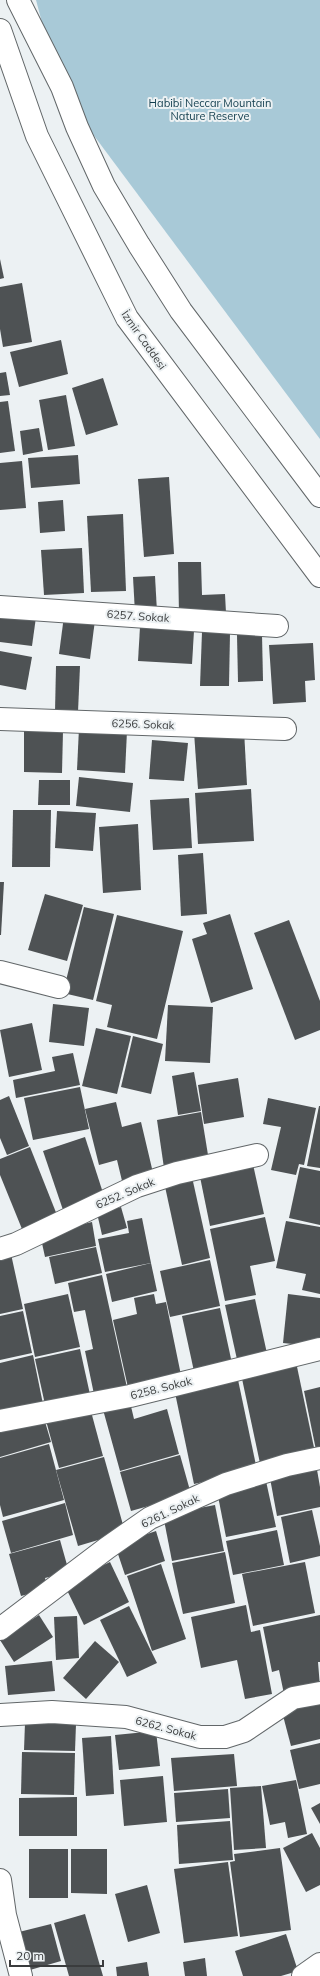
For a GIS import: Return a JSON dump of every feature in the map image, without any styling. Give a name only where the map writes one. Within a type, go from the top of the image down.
[{"type":"street","points":[[18,0],[62,87],[76,128],[104,186],[139,244],[181,311],[320,496]]},
{"type":"street","name":"İzmir Caddesi","points":[[0,30],[37,136],[127,318],[320,576]]},
{"type":"street","name":"6257. Sokak","points":[[0,607],[277,626]]},
{"type":"street","name":"6256. Sokak","points":[[0,719],[285,729]]},
{"type":"street","points":[[0,972],[59,987]]},
{"type":"street","name":"6252. Sokak","points":[[0,1249],[16,1244],[137,1186],[177,1173],[257,1155]]},
{"type":"street","name":"6258. Sokak","points":[[0,1421],[130,1396],[320,1349]]},
{"type":"street","name":"6261. Sokak","points":[[0,1629],[107,1548],[150,1518],[226,1484],[287,1465],[320,1458]]},
{"type":"street","name":"6262. Sokak","points":[[0,1714],[52,1712],[126,1717],[200,1737],[225,1737],[244,1731],[293,1698],[320,1693]]},
{"type":"street","points":[[0,1880],[6,1922],[21,1976]]},
{"type":"street","points":[[303,1976],[320,1964]]},
{"type":"green space","name":"Habibi Neccar Mountain Nature Reserve","points":[[36,0],[320,0],[320,439],[60,90]]},
{"type":"building","points":[[0,259],[4,278],[0,279]]},
{"type":"building","points":[[22,283],[32,342],[3,347],[0,329],[0,287]]},
{"type":"building","points":[[61,340],[68,374],[19,387],[10,352]]},
{"type":"building","points":[[6,372],[10,395],[0,396],[0,373]]},
{"type":"building","points":[[103,378],[118,425],[86,435],[72,388]]},
{"type":"building","points":[[66,395],[75,446],[48,450],[39,400]]},
{"type":"building","points":[[8,401],[15,451],[0,453],[0,402]]},
{"type":"building","points":[[39,428],[43,451],[23,455],[20,431]]},
{"type":"building","points":[[78,455],[80,484],[31,488],[28,458]]},
{"type":"building","points":[[22,461],[26,508],[0,510],[0,463]]},
{"type":"building","points":[[169,477],[174,554],[144,557],[138,479]]},
{"type":"building","points":[[63,500],[65,531],[40,533],[38,502]]},
{"type":"building","points":[[123,514],[126,591],[91,592],[87,516]]},
{"type":"building","points":[[82,548],[84,593],[44,595],[41,550]]},
{"type":"building","points":[[178,562],[201,562],[202,595],[225,594],[226,613],[179,614]]},
{"type":"building","points":[[155,576],[157,612],[135,613],[133,577]]},
{"type":"building","points":[[0,613],[36,617],[32,646],[0,642]]},
{"type":"building","points":[[64,616],[95,620],[90,659],[59,654]]},
{"type":"building","points":[[140,627],[194,631],[192,664],[138,661]]},
{"type":"building","points":[[202,632],[230,633],[229,686],[200,686]]},
{"type":"building","points":[[262,634],[263,681],[238,682],[237,635]]},
{"type":"building","points":[[313,643],[315,680],[305,681],[306,702],[273,704],[269,645]]},
{"type":"building","points":[[0,651],[32,657],[26,690],[0,685]]},
{"type":"building","points":[[56,666],[80,666],[78,712],[55,712]]},
{"type":"building","points":[[79,728],[127,731],[125,773],[77,770]]},
{"type":"building","points":[[24,730],[63,731],[62,773],[24,772]]},
{"type":"building","points":[[244,730],[247,785],[198,789],[194,732]]},
{"type":"building","points":[[152,740],[188,743],[184,781],[149,779]]},
{"type":"building","points":[[79,777],[133,783],[130,812],[76,806]]},
{"type":"building","points":[[39,780],[70,780],[70,805],[38,805]]},
{"type":"building","points":[[251,789],[254,841],[198,844],[195,793]]},
{"type":"building","points":[[189,798],[192,848],[153,850],[150,800]]},
{"type":"building","points":[[13,810],[51,810],[50,867],[12,867]]},
{"type":"building","points":[[57,811],[96,813],[93,851],[55,848]]},
{"type":"building","points":[[138,824],[141,890],[103,893],[99,827]]},
{"type":"building","points":[[203,853],[207,914],[181,916],[178,855]]},
{"type":"building","points":[[0,882],[4,882],[1,935],[0,935]]},
{"type":"building","points":[[45,894],[83,905],[67,961],[28,950]]},
{"type":"building","points":[[84,907],[114,914],[93,1000],[63,993]]},
{"type":"building","points":[[230,914],[253,989],[211,1003],[192,939],[207,934],[203,923]]},
{"type":"building","points":[[117,915],[183,931],[157,1039],[107,1027],[112,1005],[96,1001]]},
{"type":"building","points":[[289,920],[320,1001],[320,1030],[295,1040],[254,933]]},
{"type":"building","points":[[53,1004],[89,1008],[84,1046],[49,1042]]},
{"type":"building","points":[[168,1005],[213,1007],[210,1063],[165,1061]]},
{"type":"building","points":[[32,1023],[42,1070],[9,1077],[0,1030]]},
{"type":"building","points":[[96,1028],[131,1036],[117,1094],[82,1086]]},
{"type":"building","points":[[133,1036],[163,1044],[151,1094],[121,1087]]},
{"type":"building","points":[[73,1053],[80,1085],[16,1098],[13,1080],[55,1071],[52,1057]]},
{"type":"building","points":[[194,1072],[201,1111],[178,1115],[172,1076]]},
{"type":"building","points":[[238,1078],[244,1117],[204,1124],[198,1085]]},
{"type":"building","points":[[80,1087],[89,1129],[33,1140],[24,1098]]},
{"type":"building","points":[[9,1096],[29,1146],[7,1155],[0,1138],[0,1100]]},
{"type":"building","points":[[268,1098],[316,1108],[304,1165],[299,1164],[296,1175],[271,1170],[281,1127],[263,1124]]},
{"type":"building","points":[[116,1102],[122,1127],[141,1122],[154,1177],[123,1185],[117,1160],[99,1165],[85,1109]]},
{"type":"building","points":[[320,1106],[320,1168],[307,1166]]},
{"type":"building","points":[[201,1112],[209,1161],[164,1168],[157,1120]]},
{"type":"building","points":[[85,1137],[104,1196],[63,1210],[43,1151]]},
{"type":"building","points":[[30,1147],[57,1215],[22,1229],[0,1175],[0,1159]]},
{"type":"building","points":[[252,1160],[264,1214],[210,1226],[199,1172]]},
{"type":"building","points":[[300,1167],[320,1171],[320,1225],[289,1218]]},
{"type":"building","points":[[192,1177],[210,1258],[182,1265],[164,1182]]},
{"type":"building","points":[[121,1207],[127,1228],[102,1235],[97,1213]]},
{"type":"building","points":[[265,1217],[275,1261],[250,1266],[256,1295],[225,1301],[210,1229]]},
{"type":"building","points":[[142,1218],[151,1263],[105,1272],[98,1239],[129,1233],[127,1221]]},
{"type":"building","points":[[286,1221],[320,1227],[320,1294],[302,1290],[306,1274],[276,1268]]},
{"type":"building","points":[[92,1222],[96,1246],[45,1257],[40,1234]]},
{"type":"building","points":[[96,1247],[102,1273],[55,1284],[49,1257]]},
{"type":"building","points":[[11,1254],[23,1309],[0,1314],[0,1256]]},
{"type":"building","points":[[210,1260],[220,1306],[170,1317],[160,1271]]},
{"type":"building","points":[[151,1263],[157,1291],[112,1302],[106,1274]]},
{"type":"building","points":[[102,1275],[128,1392],[95,1399],[85,1351],[93,1349],[85,1310],[74,1312],[68,1283]]},
{"type":"building","points":[[68,1294],[80,1347],[35,1357],[24,1304]]},
{"type":"building","points":[[154,1294],[156,1304],[166,1302],[182,1380],[129,1392],[113,1320],[137,1314],[134,1298]]},
{"type":"building","points":[[288,1294],[320,1298],[320,1347],[283,1343]]},
{"type":"building","points":[[255,1299],[268,1358],[238,1364],[225,1305]]},
{"type":"building","points":[[220,1308],[233,1368],[195,1376],[182,1316]]},
{"type":"building","points":[[23,1311],[32,1353],[0,1360],[0,1316]]},
{"type":"building","points":[[80,1349],[91,1399],[46,1409],[35,1359]]},
{"type":"building","points":[[33,1355],[44,1409],[0,1419],[0,1363]]},
{"type":"building","points":[[296,1362],[316,1457],[261,1468],[241,1374]]},
{"type":"building","points":[[237,1375],[257,1470],[194,1484],[174,1388]]},
{"type":"building","points":[[320,1387],[320,1455],[317,1455],[304,1391]]},
{"type":"building","points":[[129,1398],[134,1419],[167,1409],[179,1454],[120,1471],[102,1406]]},
{"type":"building","points":[[89,1404],[103,1456],[59,1468],[45,1417]]},
{"type":"building","points":[[43,1415],[51,1442],[0,1457],[0,1427]]},
{"type":"building","points":[[49,1444],[64,1500],[3,1517],[0,1505],[0,1458]]},
{"type":"building","points":[[180,1455],[191,1494],[131,1511],[120,1472]]},
{"type":"building","points":[[104,1457],[125,1532],[78,1546],[56,1470]]},
{"type":"building","points":[[316,1464],[320,1487],[320,1507],[277,1516],[269,1473]]},
{"type":"building","points":[[266,1481],[276,1527],[226,1537],[217,1491]]},
{"type":"building","points":[[65,1503],[73,1535],[11,1553],[2,1521]]},
{"type":"building","points":[[215,1505],[224,1551],[172,1561],[163,1515]]},
{"type":"building","points":[[312,1510],[320,1546],[320,1556],[290,1563],[281,1517]]},
{"type":"building","points":[[277,1530],[284,1565],[233,1575],[226,1541]]},
{"type":"building","points":[[156,1531],[165,1561],[125,1575],[115,1545]]},
{"type":"building","points":[[60,1540],[69,1572],[45,1578],[48,1589],[21,1596],[9,1554]]},
{"type":"building","points":[[225,1552],[235,1603],[183,1614],[172,1563]]},
{"type":"building","points":[[110,1562],[129,1602],[84,1625],[64,1584]]},
{"type":"building","points":[[305,1562],[315,1613],[253,1626],[242,1574]]},
{"type":"building","points":[[161,1564],[186,1639],[152,1651],[127,1576]]},
{"type":"building","points":[[246,1605],[251,1632],[260,1630],[272,1694],[245,1699],[237,1660],[201,1668],[191,1617]]},
{"type":"building","points":[[129,1606],[157,1663],[127,1677],[100,1620]]},
{"type":"building","points":[[39,1615],[53,1637],[14,1662],[0,1640]]},
{"type":"building","points":[[320,1615],[320,1662],[318,1662],[320,1687],[284,1694],[279,1670],[272,1672],[263,1627]]},
{"type":"building","points":[[77,1616],[79,1658],[56,1660],[54,1617]]},
{"type":"building","points":[[95,1641],[119,1662],[86,1699],[63,1678]]},
{"type":"building","points":[[52,1661],[55,1691],[8,1695],[5,1666]]},
{"type":"building","points":[[320,1698],[320,1739],[291,1746],[281,1708]]},
{"type":"building","points":[[25,1723],[76,1724],[75,1751],[24,1750]]},
{"type":"building","points":[[156,1731],[160,1766],[119,1770],[115,1735]]},
{"type":"building","points":[[111,1736],[114,1794],[86,1796],[82,1738]]},
{"type":"building","points":[[320,1743],[320,1784],[299,1789],[290,1750]]},
{"type":"building","points":[[22,1752],[75,1753],[74,1795],[21,1794]]},
{"type":"building","points":[[234,1754],[237,1786],[174,1791],[171,1758]]},
{"type":"building","points":[[163,1776],[167,1822],[124,1826],[120,1780]]},
{"type":"building","points":[[296,1780],[307,1834],[288,1838],[285,1822],[270,1825],[262,1786]]},
{"type":"building","points":[[261,1786],[266,1848],[234,1850],[230,1788]]},
{"type":"building","points":[[228,1789],[230,1818],[176,1822],[174,1793]]},
{"type":"building","points":[[77,1797],[77,1836],[19,1836],[19,1798]]},
{"type":"building","points":[[320,1803],[320,1824],[311,1808]]},
{"type":"building","points":[[230,1821],[233,1860],[179,1864],[177,1825]]},
{"type":"building","points":[[312,1833],[320,1848],[320,1885],[306,1892],[283,1848]]},
{"type":"building","points":[[280,1848],[291,1930],[240,1937],[230,1862],[235,1861],[234,1854]]},
{"type":"building","points":[[29,1849],[68,1849],[68,1898],[29,1898]]},
{"type":"building","points":[[71,1849],[107,1849],[107,1894],[71,1893]]},
{"type":"building","points":[[228,1862],[238,1936],[184,1943],[174,1869]]},
{"type":"building","points":[[147,1885],[160,1933],[128,1942],[115,1894]]},
{"type":"building","points":[[85,1914],[103,1976],[69,1976],[54,1923]]},
{"type":"building","points":[[51,1924],[61,1961],[30,1970],[19,1932]]},
{"type":"building","points":[[286,1934],[298,1971],[281,1976],[243,1976],[235,1951]]},
{"type":"building","points":[[205,1958],[207,1976],[185,1976],[183,1962]]},
{"type":"building","points":[[147,1962],[149,1976],[117,1976],[116,1967]]}]
